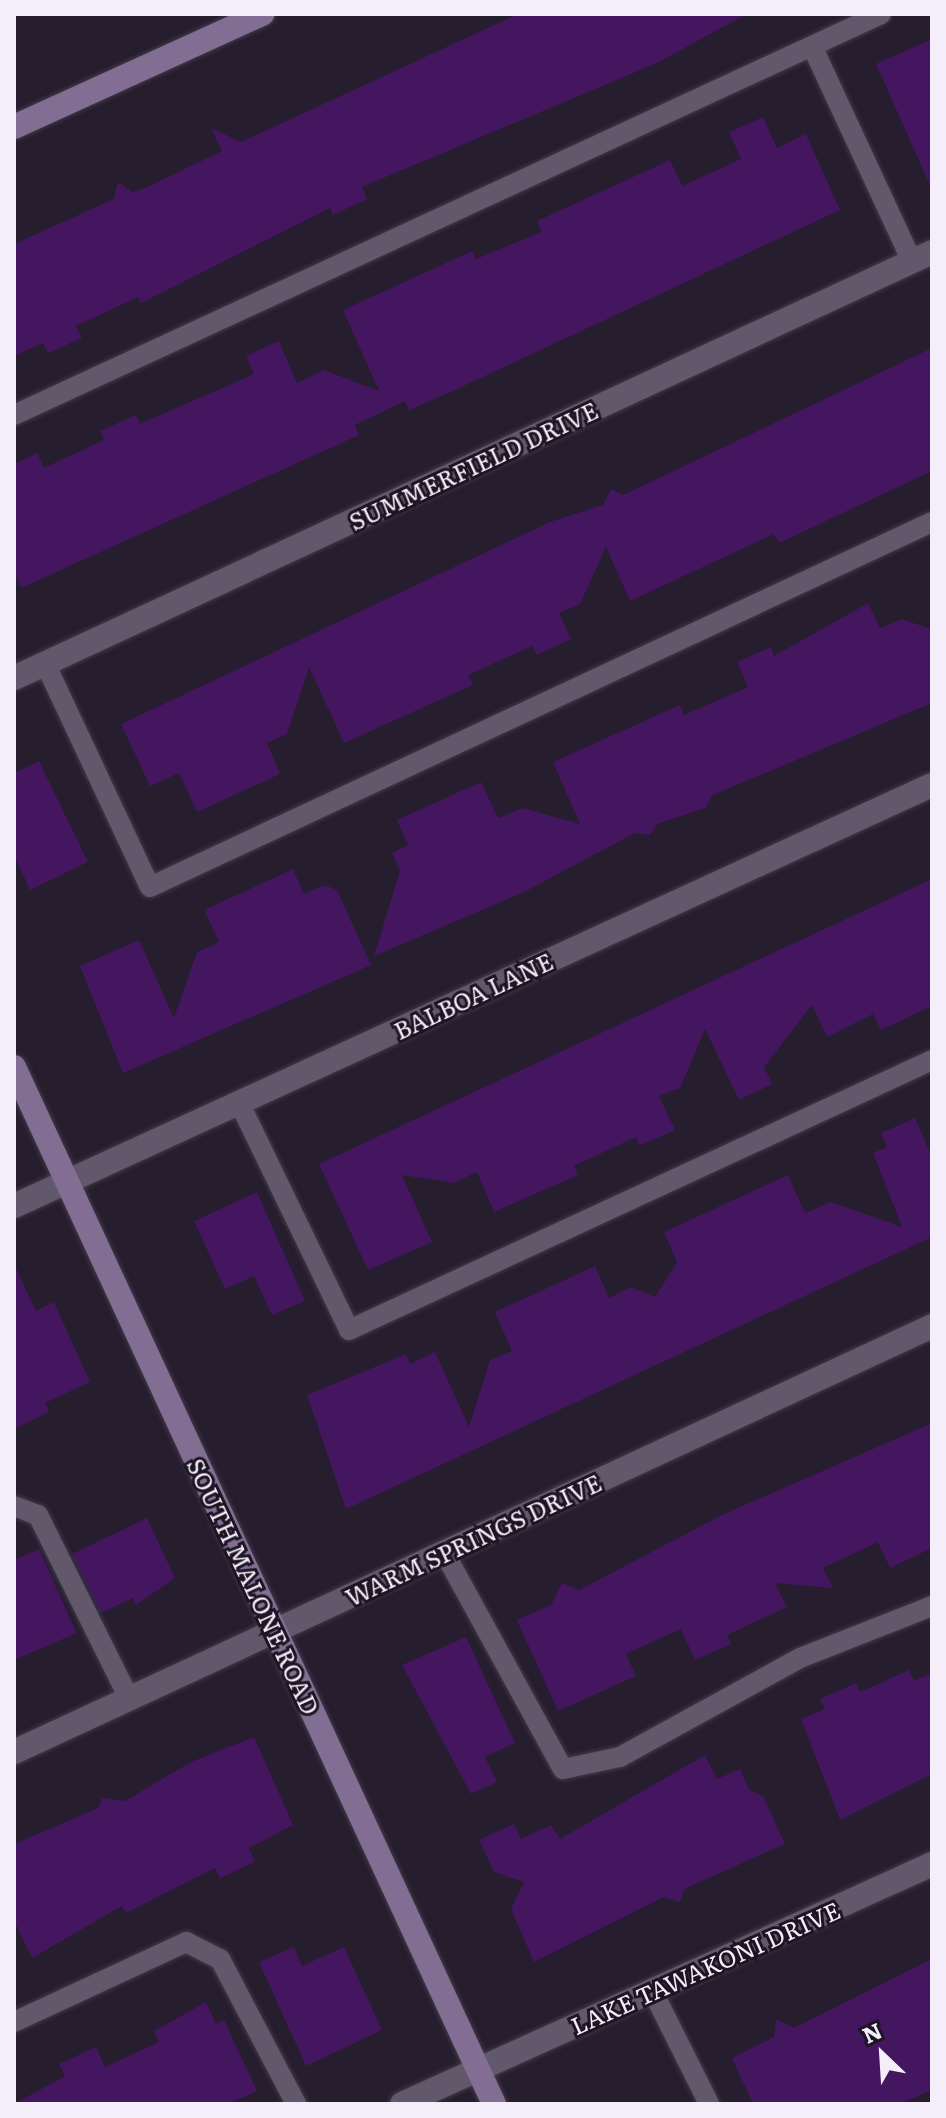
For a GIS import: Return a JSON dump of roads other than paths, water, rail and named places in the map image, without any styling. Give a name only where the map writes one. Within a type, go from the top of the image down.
[{"type":"street","points":[[14,127],[262,14]]},
{"type":"street","name":"SUMMERFIELD DRIVE","points":[[14,678],[922,256]]},
{"type":"street","name":"BALBOA LANE","points":[[14,1206],[932,785]]},
{"type":"street","name":"SOUTH MALONE ROAD","points":[[14,1067],[494,2104]]},
{"type":"street","name":"WARM SPRINGS DRIVE","points":[[14,1752],[932,1326]]},
{"type":"street","name":"LAKE TAWAKONI DRIVE","points":[[402,2104],[932,1864]]},
{"type":"lane","points":[[14,415],[881,14]]},
{"type":"lane","points":[[812,46],[922,256]]},
{"type":"lane","points":[[45,663],[150,887],[932,522]]},
{"type":"lane","points":[[239,1102],[349,1330],[932,1060]]},
{"type":"lane","points":[[14,1506],[38,1515],[129,1698]]},
{"type":"lane","points":[[444,1552],[563,1769],[620,1757],[800,1658],[932,1606]]},
{"type":"lane","points":[[14,2022],[186,1942],[220,1959],[296,2104]]},
{"type":"lane","points":[[652,1990],[709,2104]]}]
